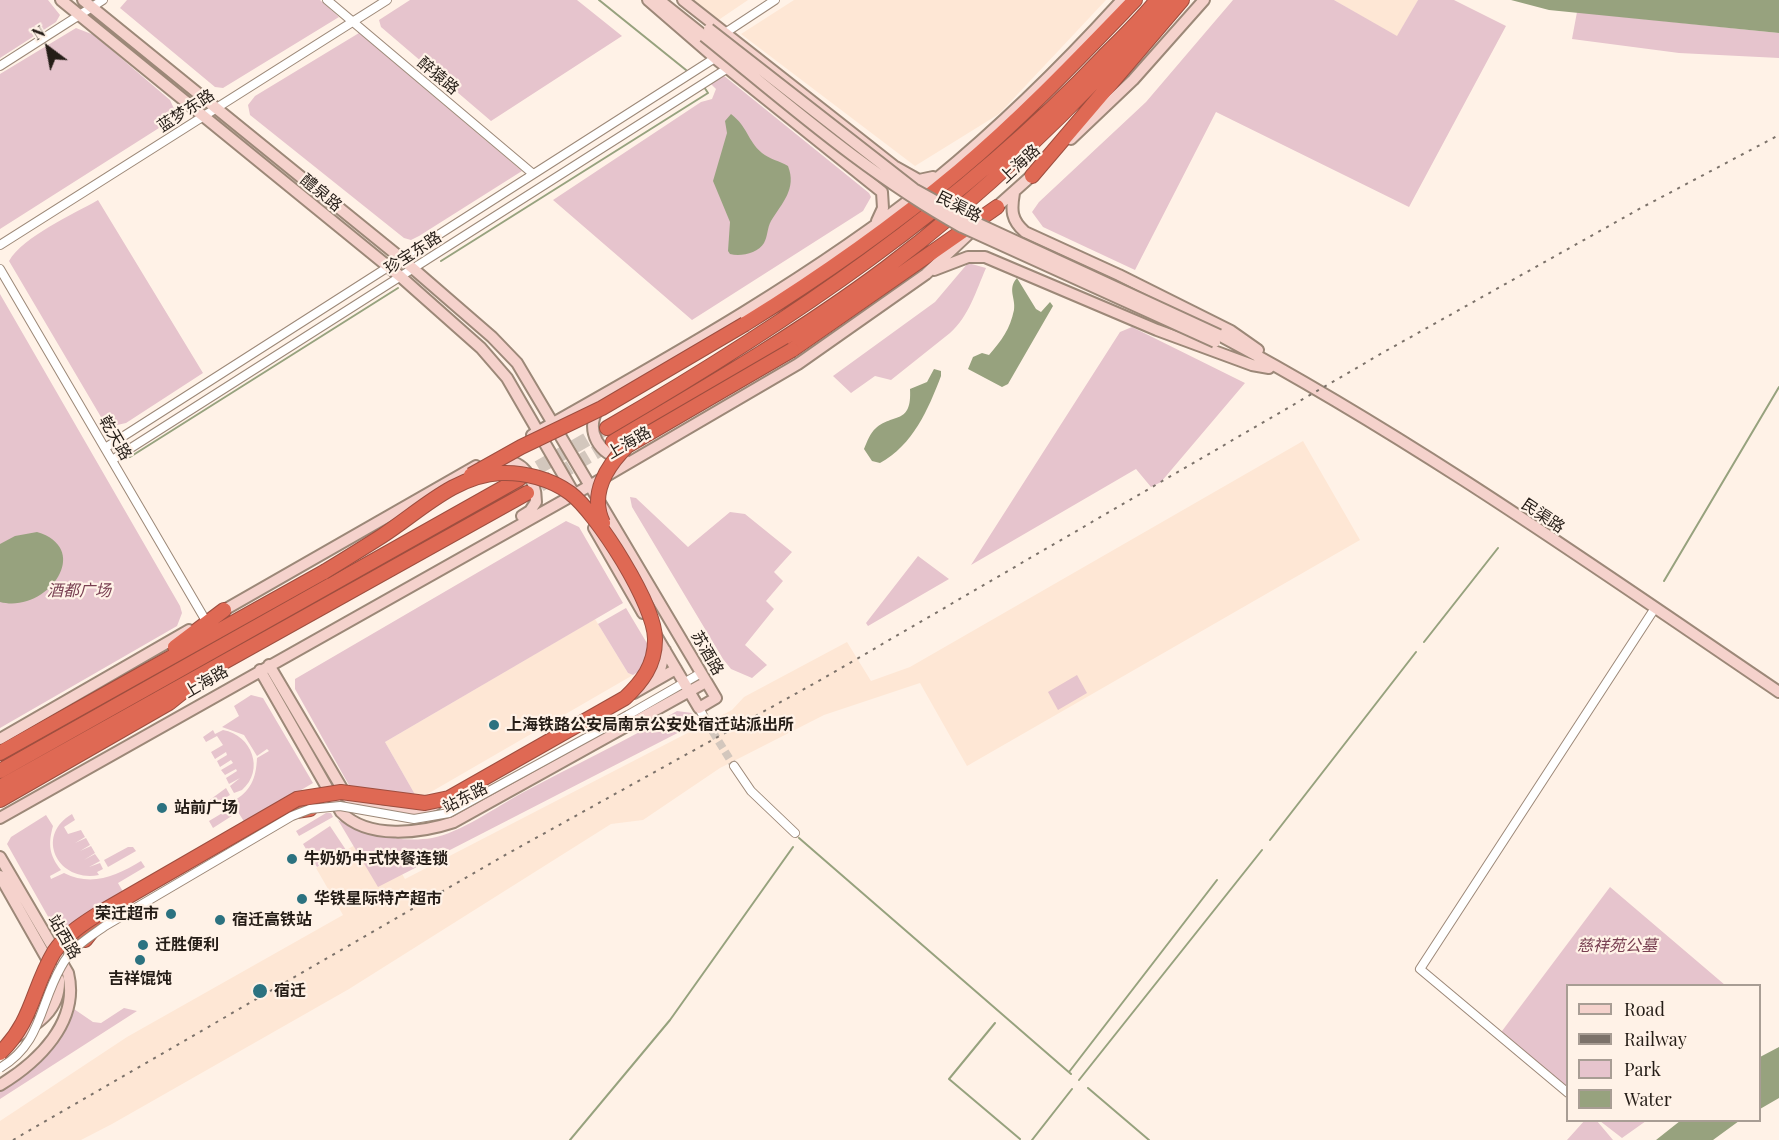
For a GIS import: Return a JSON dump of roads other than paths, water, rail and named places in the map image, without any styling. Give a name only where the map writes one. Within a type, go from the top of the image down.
[{"type":"highway","points":[[0,753],[324,572],[382,536],[489,463],[603,408],[659,377],[745,324],[852,253],[961,170],[1056,82],[1135,0]]},
{"type":"highway","name":"上海路","points":[[607,428],[798,310],[922,220],[1011,147],[1066,96],[1157,0]]},
{"type":"highway","name":"上海路","points":[[613,442],[777,343],[893,262],[976,194],[1058,121],[1170,0]]},
{"type":"highway","points":[[1032,176],[1182,0]]},
{"type":"highway","points":[[631,578],[598,509],[600,489],[608,469],[627,446],[792,350],[997,207]]},
{"type":"highway","points":[[0,1053],[22,1028],[41,978],[64,939],[88,920],[246,827],[297,799],[323,793],[341,792],[425,803],[449,798],[625,698],[641,683],[651,667],[656,641],[654,625],[645,601],[591,514],[569,493],[548,481],[522,474],[493,474],[471,479],[445,492]]},
{"type":"highway","name":"上海路","points":[[0,771],[519,479]]},
{"type":"highway","name":"上海路","points":[[0,787],[527,493]]},
{"type":"highway","points":[[96,700],[126,675],[178,645],[224,610]]},
{"type":"highway","points":[[0,800],[169,703],[228,658]]},
{"type":"highway","points":[[246,827],[279,813],[310,809]]},
{"type":"highway","points":[[85,940],[103,917],[152,884]]},
{"type":"main road","name":"醴泉路","points":[[61,0],[401,277],[481,348],[507,378],[537,432]]},
{"type":"main road","points":[[648,0],[715,58],[882,192],[883,208],[876,224]]},
{"type":"main road","name":"民渠路","points":[[659,0],[707,33],[914,189],[970,220],[1286,372],[1464,482],[1779,692]]},
{"type":"main road","name":"民渠路","points":[[675,0],[707,33]]},
{"type":"main road","points":[[683,0],[908,175],[926,181],[949,168]]},
{"type":"main road","points":[[0,739],[554,423],[761,302],[876,224],[949,168],[1070,57],[1122,0]]},
{"type":"main road","name":"上海路","points":[[0,818],[591,485],[798,363],[926,274],[1133,80],[1204,0]]},
{"type":"main road","name":"醴泉路","points":[[87,4],[402,259],[492,338],[517,363],[554,423]]},
{"type":"main road","points":[[1014,193],[1011,211],[1015,224],[1025,232],[1119,274],[1231,331],[1272,366]]},
{"type":"main road","points":[[926,274],[968,256],[985,257],[1157,330],[1252,365],[1272,366]]},
{"type":"main road","points":[[647,369],[598,407],[592,426],[601,447],[613,457],[626,459],[687,428]]},
{"type":"main road","name":"苏酒路","points":[[554,423],[716,698],[699,708]]},
{"type":"main road","points":[[537,432],[699,708]]},
{"type":"main road","points":[[415,501],[500,462],[507,461],[520,466],[532,481],[536,502],[530,511],[449,564]]},
{"type":"main road","points":[[654,681],[659,674],[665,650]]},
{"type":"main road","name":"站东路","points":[[265,668],[341,812],[354,822],[365,826],[413,832],[454,822],[704,677]]},
{"type":"main road","name":"站东路","points":[[265,668],[347,797],[363,805],[415,812],[438,803],[676,669]]},
{"type":"main road","name":"站西路","points":[[0,857],[68,973],[70,981],[66,1009],[54,1039],[35,1062],[0,1084]]},
{"type":"main road","name":"站西路","points":[[0,876],[59,980],[60,990],[51,1010],[42,1020],[0,1046]]},
{"type":"street","points":[[0,66],[80,15],[87,4],[103,0]]},
{"type":"street","name":"醉猿路","points":[[327,0],[532,173]]},
{"type":"street","name":"蓝梦东路","points":[[0,245],[387,0]]},
{"type":"street","points":[[725,33],[776,0]]},
{"type":"street","name":"珍宝东路","points":[[105,448],[715,58]]},
{"type":"street","name":"珍宝东路","points":[[112,460],[728,68]]},
{"type":"street","name":"乾天路","points":[[0,269],[206,621]]},
{"type":"street","points":[[1566,1091],[1420,969],[1655,608]]},
{"type":"street","points":[[0,1068],[20,1055],[30,1042],[62,966],[85,940],[292,816],[310,809],[339,806],[414,819],[449,813],[628,715],[686,687]]},
{"type":"street","points":[[699,708],[706,721]]},
{"type":"street","points":[[734,766],[758,799],[795,833]]},
{"type":"water","points":[[1511,0],[1779,0],[1779,33],[1549,10]]},
{"type":"water","points":[[731,114],[741,124],[757,148],[765,155],[788,166],[791,182],[784,202],[771,221],[764,243],[754,252],[739,255],[730,254],[728,251],[730,222],[713,181],[727,133],[725,121]]},
{"type":"water","points":[[1017,278],[1036,309],[1041,312],[1050,302],[1053,306],[1008,384],[1002,387],[968,369],[973,357],[982,353],[989,355],[1005,334],[1014,310],[1012,290]]},
{"type":"water","points":[[934,369],[941,371],[941,376],[918,426],[902,447],[892,455],[880,463],[872,461],[864,449],[872,432],[882,423],[905,413],[910,400],[910,389],[927,382]]},
{"type":"water","points":[[37,532],[54,540],[62,552],[63,565],[57,578],[47,590],[34,599],[17,603],[0,602],[0,544],[15,536]]},
{"type":"water","points":[[1779,1047],[1779,1098],[1761,1108],[1761,1056]]},
{"type":"water","points":[[1679,1122],[1738,1122],[1713,1140],[1656,1140]]},
{"type":"waterway","points":[[599,0],[686,70]]},
{"type":"waterway","points":[[441,261],[708,93],[704,87]]},
{"type":"waterway","points":[[130,457],[398,288]]},
{"type":"waterway","points":[[1664,581],[1779,387]]},
{"type":"waterway","points":[[1424,642],[1498,548]]},
{"type":"waterway","points":[[1270,840],[1416,652]]},
{"type":"waterway","points":[[799,838],[1071,1074]]},
{"type":"waterway","points":[[570,1140],[670,1020],[793,847]]},
{"type":"waterway","points":[[1079,1080],[1262,850]]},
{"type":"waterway","points":[[1069,1072],[1217,880]]},
{"type":"waterway","points":[[995,1023],[949,1079],[1020,1139]]},
{"type":"waterway","points":[[1088,1088],[1149,1140]]},
{"type":"waterway","points":[[1032,1140],[1072,1089]]},
{"type":"tunnel","points":[[520,478],[605,429]]},
{"type":"tunnel","points":[[540,485],[613,442]]},
{"type":"tunnel","points":[[706,721],[734,766]]},
{"type":"railway","points":[[13,1140],[507,854],[824,678],[1384,352],[1641,208],[1779,135]]},
{"type":"place","name":"上海铁路公安局南京公安处宿迁站派出所","points":[[494,725]]},
{"type":"place","name":"站前广场","points":[[162,808]]},
{"type":"place","name":"牛奶奶中式快餐连锁","points":[[292,859]]},
{"type":"place","name":"华铁星际特产超市","points":[[302,899]]},
{"type":"place","name":"荣迁超市","points":[[171,914]]},
{"type":"place","name":"宿迁高铁站","points":[[220,920]]},
{"type":"place","name":"迁胜便利","points":[[143,945]]},
{"type":"place","name":"吉祥馄饨","points":[[140,960]]},
{"type":"place","name":"宿迁","points":[[260,991]]},
{"type":"park label","name":"酒都广场","points":[[79,591]]},
{"type":"park label","name":"慈祥苑公墓","points":[[1617,946]]}]
